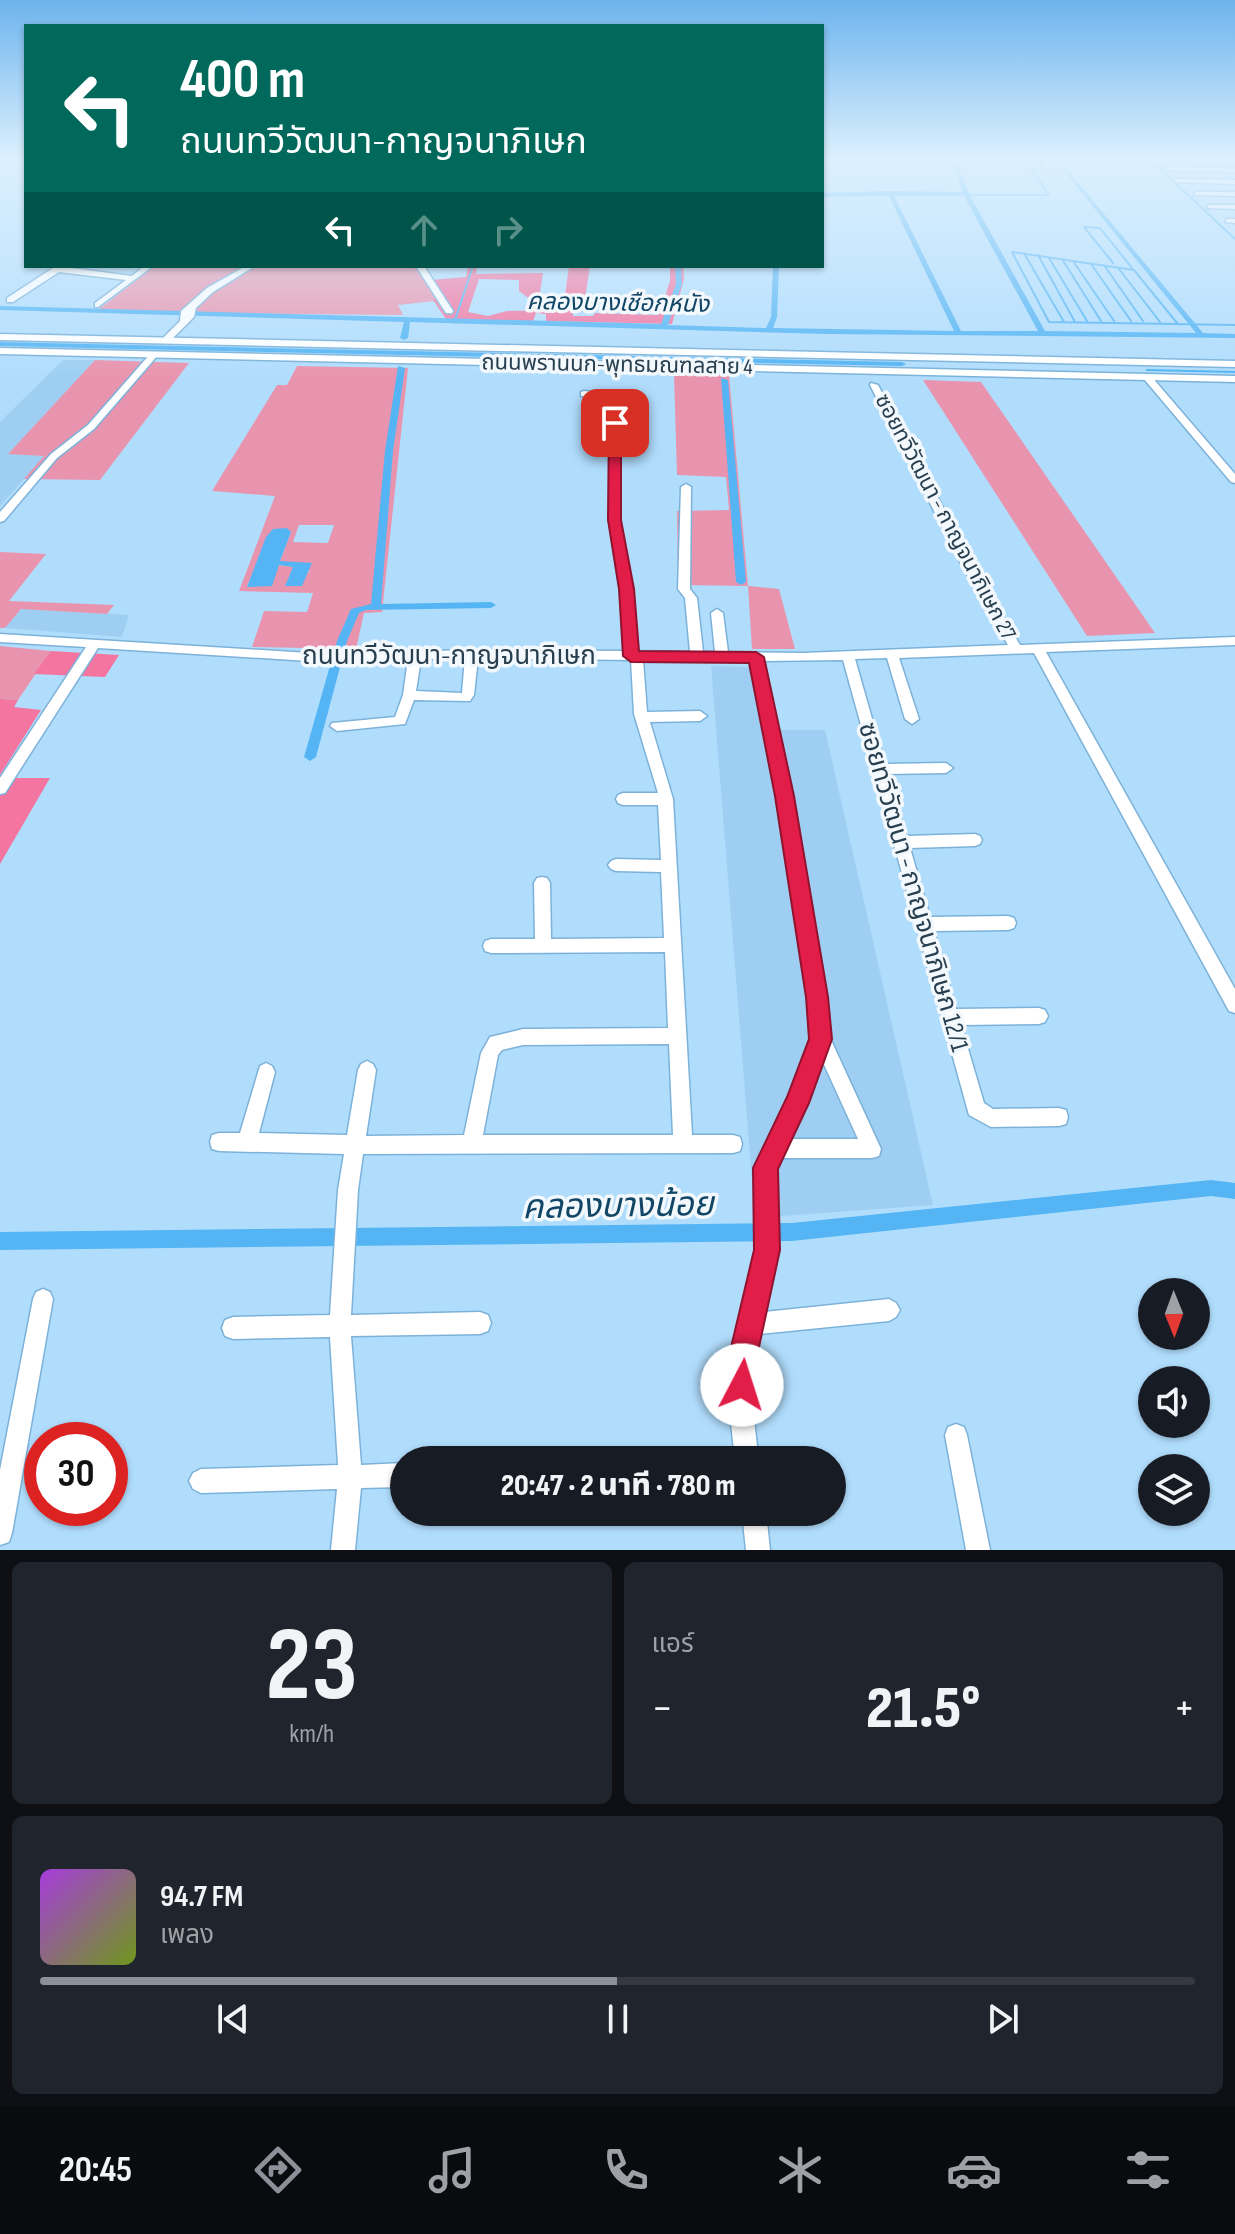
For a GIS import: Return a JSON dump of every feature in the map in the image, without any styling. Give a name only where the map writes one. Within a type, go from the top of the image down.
[{"type":"main road","name":"ถนนพรานนก-พุทธมณฑลสาย 4","points":[[0,337],[1235,364]]},
{"type":"main road","name":"ถนนพรานนก-พุทธมณฑลสาย 4","points":[[0,351],[1235,379]]},
{"type":"main road","points":[[1021,359],[1029,374]]},
{"type":"street","points":[[10,300],[59,268],[132,278]]},
{"type":"street","points":[[98,305],[146,268]]},
{"type":"street","points":[[166,340],[210,290],[248,268]]},
{"type":"street","points":[[421,268],[449,311]]},
{"type":"street","points":[[0,519],[54,456],[91,427],[154,355]]},
{"type":"street","points":[[1147,377],[1235,480]]},
{"type":"street","name":"ซอยทวีวัฒนา - กาญจนาภิเษก 27","points":[[874,385],[968,566],[1016,649]]},
{"type":"street","points":[[584,394],[615,397],[614,520],[642,717],[666,799],[683,1144]]},
{"type":"street","points":[[686,487],[684,589],[691,598],[697,657]]},
{"type":"street","points":[[717,613],[722,657]]},
{"type":"street","name":"ถนนทวีวัฒนา-กาญจนาภิเษก","points":[[0,638],[315,657],[848,656],[1235,641]]},
{"type":"street","points":[[0,789],[94,645]]},
{"type":"street","points":[[1037,647],[1235,1005]]},
{"type":"street","points":[[892,654],[912,719]]},
{"type":"street","points":[[337,726],[394,723],[403,717],[415,655]]},
{"type":"street","points":[[409,695],[465,698],[468,695],[472,655]]},
{"type":"street","name":"ซอยทวีวัฒนา - กาญจนาภิเษก 12/1","points":[[848,656],[976,1109],[991,1118],[1059,1117]]},
{"type":"street","points":[[756,657],[786,805],[821,1039],[872,1149],[775,1148]]},
{"type":"street","points":[[642,717],[700,716]]},
{"type":"street","points":[[880,769],[946,768]]},
{"type":"street","points":[[623,799],[666,799]]},
{"type":"street","points":[[900,842],[975,840]]},
{"type":"street","points":[[616,865],[670,866]]},
{"type":"street","points":[[542,883],[543,946]]},
{"type":"street","points":[[923,924],[1008,923]]},
{"type":"street","points":[[491,946],[674,945]]},
{"type":"street","points":[[950,1017],[1039,1016]]},
{"type":"street","points":[[472,1143],[490,1053],[496,1043],[523,1037],[678,1036]]},
{"type":"street","points":[[745,1446],[741,1414],[743,1356],[767,1250],[766,1168],[797,1103],[821,1039]]},
{"type":"street","points":[[343,1550],[350,1477],[340,1325],[348,1190],[367,1070]]},
{"type":"street","points":[[247,1143],[266,1072]]},
{"type":"street","points":[[219,1142],[354,1145],[733,1144]]},
{"type":"street","points":[[0,1533],[43,1299]]},
{"type":"street","points":[[751,1324],[889,1310]]},
{"type":"street","points":[[233,1328],[480,1323]]},
{"type":"street","points":[[956,1435],[978,1550]]},
{"type":"street","points":[[201,1481],[390,1476]]},
{"type":"street","points":[[755,1526],[758,1550]]},
{"type":"shaded area","points":[[152,268],[244,268],[199,295],[181,312],[99,309]]},
{"type":"shaded area","points":[[252,268],[418,268],[438,297],[434,301],[398,305],[403,315],[197,313],[196,309],[212,291]]},
{"type":"shaded area","points":[[468,268],[477,268],[476,274],[543,273],[538,305],[519,291],[519,280],[479,279],[468,312],[488,316],[507,311],[563,310],[569,268],[590,268],[584,305],[573,306],[573,316],[593,316],[595,313],[659,315],[670,281],[670,268],[683,268],[684,279],[672,324],[546,321],[546,314],[536,313],[533,321],[446,319],[433,300],[438,296],[431,280],[466,277]]},
{"type":"shaded area","points":[[63,360],[95,360],[9,453],[45,456],[0,506],[0,422]]},
{"type":"shaded area","points":[[95,360],[189,363],[100,480],[24,479],[44,456],[8,454]]},
{"type":"shaded area","points":[[297,366],[408,368],[382,612],[364,613],[356,649],[252,647],[264,611],[307,612],[313,593],[239,591],[275,496],[212,491],[277,385],[287,385]],"holes":[[[299,525],[334,525],[328,543],[293,542]],[[273,529],[291,532],[280,561],[310,571],[285,586],[294,567],[278,565],[271,585],[247,586]]]},
{"type":"shaded area","points":[[674,375],[729,375],[748,586],[678,585],[677,511],[729,510],[726,477],[677,475]]},
{"type":"shaded area","points":[[923,380],[981,382],[1155,633],[1087,636]]},
{"type":"shaded area","points":[[0,552],[46,554],[9,601],[114,605],[107,614],[21,609],[5,628],[0,628]]},
{"type":"shaded area","points":[[748,586],[779,589],[795,649],[752,649]]},
{"type":"shaded area","points":[[21,609],[129,615],[122,637],[5,628]]},
{"type":"shaded area","points":[[0,646],[51,651],[18,700],[0,699]]},
{"type":"shaded area","points":[[51,651],[119,655],[105,677],[34,674]]},
{"type":"shaded area","points":[[711,666],[767,667],[780,730],[825,730],[933,1205],[755,1218]]},
{"type":"shaded area","points":[[0,699],[18,700],[14,707],[41,710],[0,775]]},
{"type":"shaded area","points":[[0,778],[50,778],[0,864]]},
{"type":"water","points":[[287,528],[291,532],[280,561],[312,563],[302,586],[285,586],[293,567],[279,565],[272,586],[247,587],[266,537],[273,529]]},
{"type":"waterway","points":[[909,232],[958,332]]},
{"type":"waterway","points":[[987,232],[1042,332]]},
{"type":"waterway","points":[[1088,232],[1113,263]]},
{"type":"waterway","points":[[1103,232],[1132,268]]},
{"type":"waterway","points":[[1117,232],[1201,335]]},
{"type":"waterway","points":[[1228,232],[1235,239]]},
{"type":"waterway","points":[[1039,256],[1012,252],[1049,322],[1235,325]]},
{"type":"waterway","points":[[1025,255],[1064,322]]},
{"type":"waterway","points":[[1039,256],[1062,259]]},
{"type":"waterway","points":[[1039,256],[1075,322]]},
{"type":"waterway","points":[[1049,258],[1087,321]]},
{"type":"waterway","points":[[1062,259],[1073,261]]},
{"type":"waterway","points":[[1062,259],[1101,321]]},
{"type":"waterway","points":[[1073,261],[1104,266]]},
{"type":"waterway","points":[[1073,261],[1114,321]]},
{"type":"waterway","points":[[1091,264],[1131,321]]},
{"type":"waterway","points":[[1104,266],[1134,270],[1177,323]]},
{"type":"waterway","points":[[1104,266],[1143,321]]},
{"type":"waterway","points":[[454,323],[472,268]]},
{"type":"waterway","points":[[664,327],[679,284],[678,268]]},
{"type":"waterway","points":[[769,329],[774,317],[776,268]]},
{"type":"waterway","points":[[1119,269],[1160,322]]},
{"type":"waterway","name":"คลองบางเชือกหนัง","points":[[0,308],[664,327]]},
{"type":"waterway","points":[[404,338],[407,322]]},
{"type":"waterway","name":"คลองบางเชือกหนัง","points":[[664,327],[769,329]]},
{"type":"waterway","name":"คลองบางเชือกหนัง","points":[[769,329],[1235,336]]},
{"type":"waterway","points":[[0,344],[902,364]]},
{"type":"waterway","points":[[376,607],[389,451],[401,368]]},
{"type":"waterway","points":[[1147,370],[1235,372]]},
{"type":"waterway","points":[[724,380],[741,582]]},
{"type":"waterway","points":[[376,607],[491,605]]},
{"type":"waterway","points":[[310,757],[342,641],[355,611],[376,607]]},
{"type":"waterway","name":"คลองบางน้อย","points":[[0,1241],[792,1232],[1211,1188],[1235,1191]]},
{"type":"route","points":[[615,423],[614,520],[626,589],[631,656],[756,657],[785,796],[817,997],[821,1039],[797,1103],[766,1168],[767,1250],[743,1356],[742,1385]]}]
